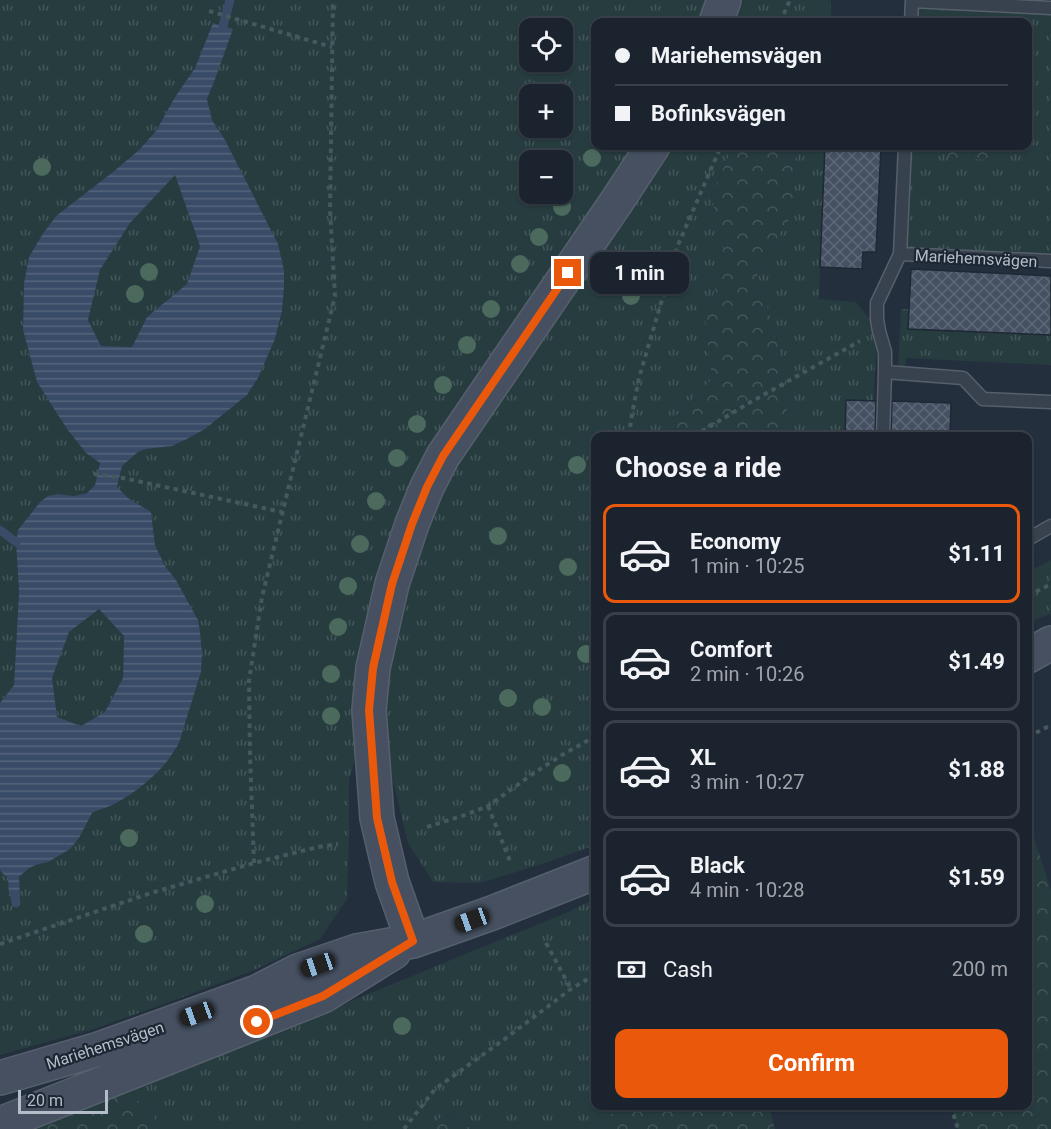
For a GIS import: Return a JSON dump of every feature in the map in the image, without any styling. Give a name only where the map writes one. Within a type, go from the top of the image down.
[{"type":"street","points":[[717,18],[724,0]]},
{"type":"street","points":[[413,941],[392,882],[377,818],[369,710],[373,668],[392,584],[412,524],[443,456],[649,150]]},
{"type":"street","points":[[1032,654],[1051,643]]},
{"type":"street","name":"Mariehemsvägen","points":[[0,1078],[111,1046],[257,992],[298,972],[357,951],[413,941],[591,874]]},
{"type":"street","name":"Mariehemsvägen","points":[[0,1124],[323,996],[413,941]]},
{"type":"lane","points":[[911,18],[912,1],[1051,8]]},
{"type":"lane","name":"Mariehemsvägen","points":[[883,432],[885,352],[879,331],[877,303],[900,254],[905,150]]},
{"type":"lane","name":"Mariehemsvägen","points":[[900,254],[1051,261]]},
{"type":"lane","points":[[885,372],[963,378],[983,399],[1051,402]]},
{"type":"lane","points":[[1032,537],[1051,526]]},
{"type":"path","points":[[254,863],[249,681],[262,597],[335,296],[330,210],[333,0]]},
{"type":"path","points":[[782,18],[790,0]]},
{"type":"path","points":[[209,11],[332,47]]},
{"type":"path","points":[[630,432],[639,378],[678,245],[719,150]]},
{"type":"path","points":[[701,432],[879,331]]},
{"type":"path","points":[[94,474],[123,478],[282,512]]},
{"type":"path","points":[[1032,594],[1051,584]]},
{"type":"path","points":[[1032,735],[1051,725]]},
{"type":"path","points":[[427,827],[488,806],[534,773],[591,739]]},
{"type":"path","points":[[488,806],[510,861]]},
{"type":"path","points":[[0,944],[151,892],[254,863],[338,844]]},
{"type":"path","points":[[546,943],[571,989]]},
{"type":"path","points":[[404,1129],[435,1089],[571,989],[591,977]]},
{"type":"path","points":[[952,1110],[958,1129]]},
{"type":"green space","points":[[0,0],[831,0],[831,18],[591,18],[591,150],[731,150],[711,196],[724,244],[718,282],[705,317],[712,379],[668,424],[666,432],[591,432],[591,846],[480,883],[433,882],[408,843],[392,778],[369,711],[349,780],[347,899],[320,939],[252,971],[172,1001],[94,1029],[0,1055],[0,869],[8,878],[15,896],[19,895],[19,877],[29,868],[48,862],[86,823],[92,813],[116,803],[174,753],[201,672],[198,620],[176,580],[165,566],[155,544],[151,512],[128,498],[117,488],[122,466],[138,452],[172,446],[187,439],[205,429],[247,395],[258,378],[275,339],[282,311],[284,288],[250,191],[225,140],[212,120],[207,99],[232,29],[213,23],[195,68],[156,131],[139,150],[56,216],[29,257],[24,283],[23,330],[37,382],[67,429],[86,453],[100,463],[95,485],[87,493],[74,496],[58,494],[40,502],[18,530],[16,542],[19,592],[14,685],[0,703]]},
{"type":"green space","points":[[912,1],[1051,8],[1051,261],[900,254],[905,150],[1032,150],[1032,18],[911,18]]},
{"type":"green space","points":[[731,150],[796,150],[792,215],[756,270],[776,336],[788,404],[783,432],[666,432],[668,424],[712,379],[705,317],[718,282],[724,244],[711,196]]},
{"type":"green space","points":[[796,150],[825,150],[819,299],[856,302],[879,331],[874,401],[846,400],[845,432],[783,432],[788,404],[776,336],[756,270],[792,214]]},
{"type":"green space","points":[[948,150],[998,150],[997,160],[948,158]]},
{"type":"green space","points":[[175,174],[200,246],[187,284],[147,317],[132,347],[101,346],[88,320],[100,270],[130,223]]},
{"type":"green space","points":[[901,309],[909,309],[909,329],[1051,335],[1051,365],[906,358],[905,369],[898,369]]},
{"type":"green space","points":[[1051,560],[1051,614],[1032,619],[1032,570]]},
{"type":"green space","points":[[99,609],[124,636],[123,678],[105,712],[81,727],[57,717],[52,678],[69,631]]},
{"type":"green space","points":[[1032,832],[1051,890],[1051,1129],[958,1129],[952,1110],[1032,1110]]},
{"type":"green space","points":[[591,901],[591,1110],[615,1110],[598,1129],[472,1129],[446,1113],[428,1129],[160,1129],[150,1111],[123,1093],[276,1032]]},
{"type":"green space","points":[[123,1093],[150,1111],[160,1129],[33,1129]]},
{"type":"green space","points":[[615,1110],[770,1110],[775,1129],[598,1129]]},
{"type":"green space","points":[[445,1113],[472,1129],[428,1129]]},
{"type":"water","points":[[213,23],[233,29],[207,99],[212,120],[225,140],[278,244],[284,271],[282,311],[275,339],[258,378],[247,395],[205,429],[187,439],[172,446],[138,452],[122,466],[117,487],[128,498],[151,512],[155,545],[198,620],[202,654],[201,672],[179,743],[167,761],[153,777],[136,790],[115,804],[92,813],[79,838],[70,849],[48,862],[29,868],[19,877],[20,896],[9,896],[8,878],[0,869],[0,703],[14,685],[19,592],[16,542],[18,530],[40,502],[48,496],[58,494],[74,496],[87,493],[95,485],[100,463],[86,453],[67,429],[37,382],[23,330],[24,283],[29,257],[56,216],[139,150],[156,131],[195,68]],"holes":[[[175,175],[200,246],[187,284],[147,317],[132,347],[101,346],[88,320],[100,270],[130,223]],[[99,609],[124,636],[123,678],[105,712],[81,726],[57,717],[52,678],[69,632]]]},
{"type":"building","points":[[825,150],[881,150],[876,252],[863,252],[862,269],[820,267]]},
{"type":"building","points":[[911,269],[1051,276],[1051,335],[908,329]]},
{"type":"building","points":[[846,400],[876,401],[875,432],[845,432]]},
{"type":"building","points":[[892,401],[951,403],[950,432],[891,432]]},
{"type":"waterway","points":[[223,26],[230,0]]},
{"type":"waterway","points":[[0,530],[16,542]]},
{"type":"waterway","points":[[15,896],[16,903]]},
{"type":"route","points":[[257,1022],[323,996],[413,941],[392,882],[377,818],[369,710],[373,668],[381,628],[402,550],[427,487],[443,456],[568,273]]}]
